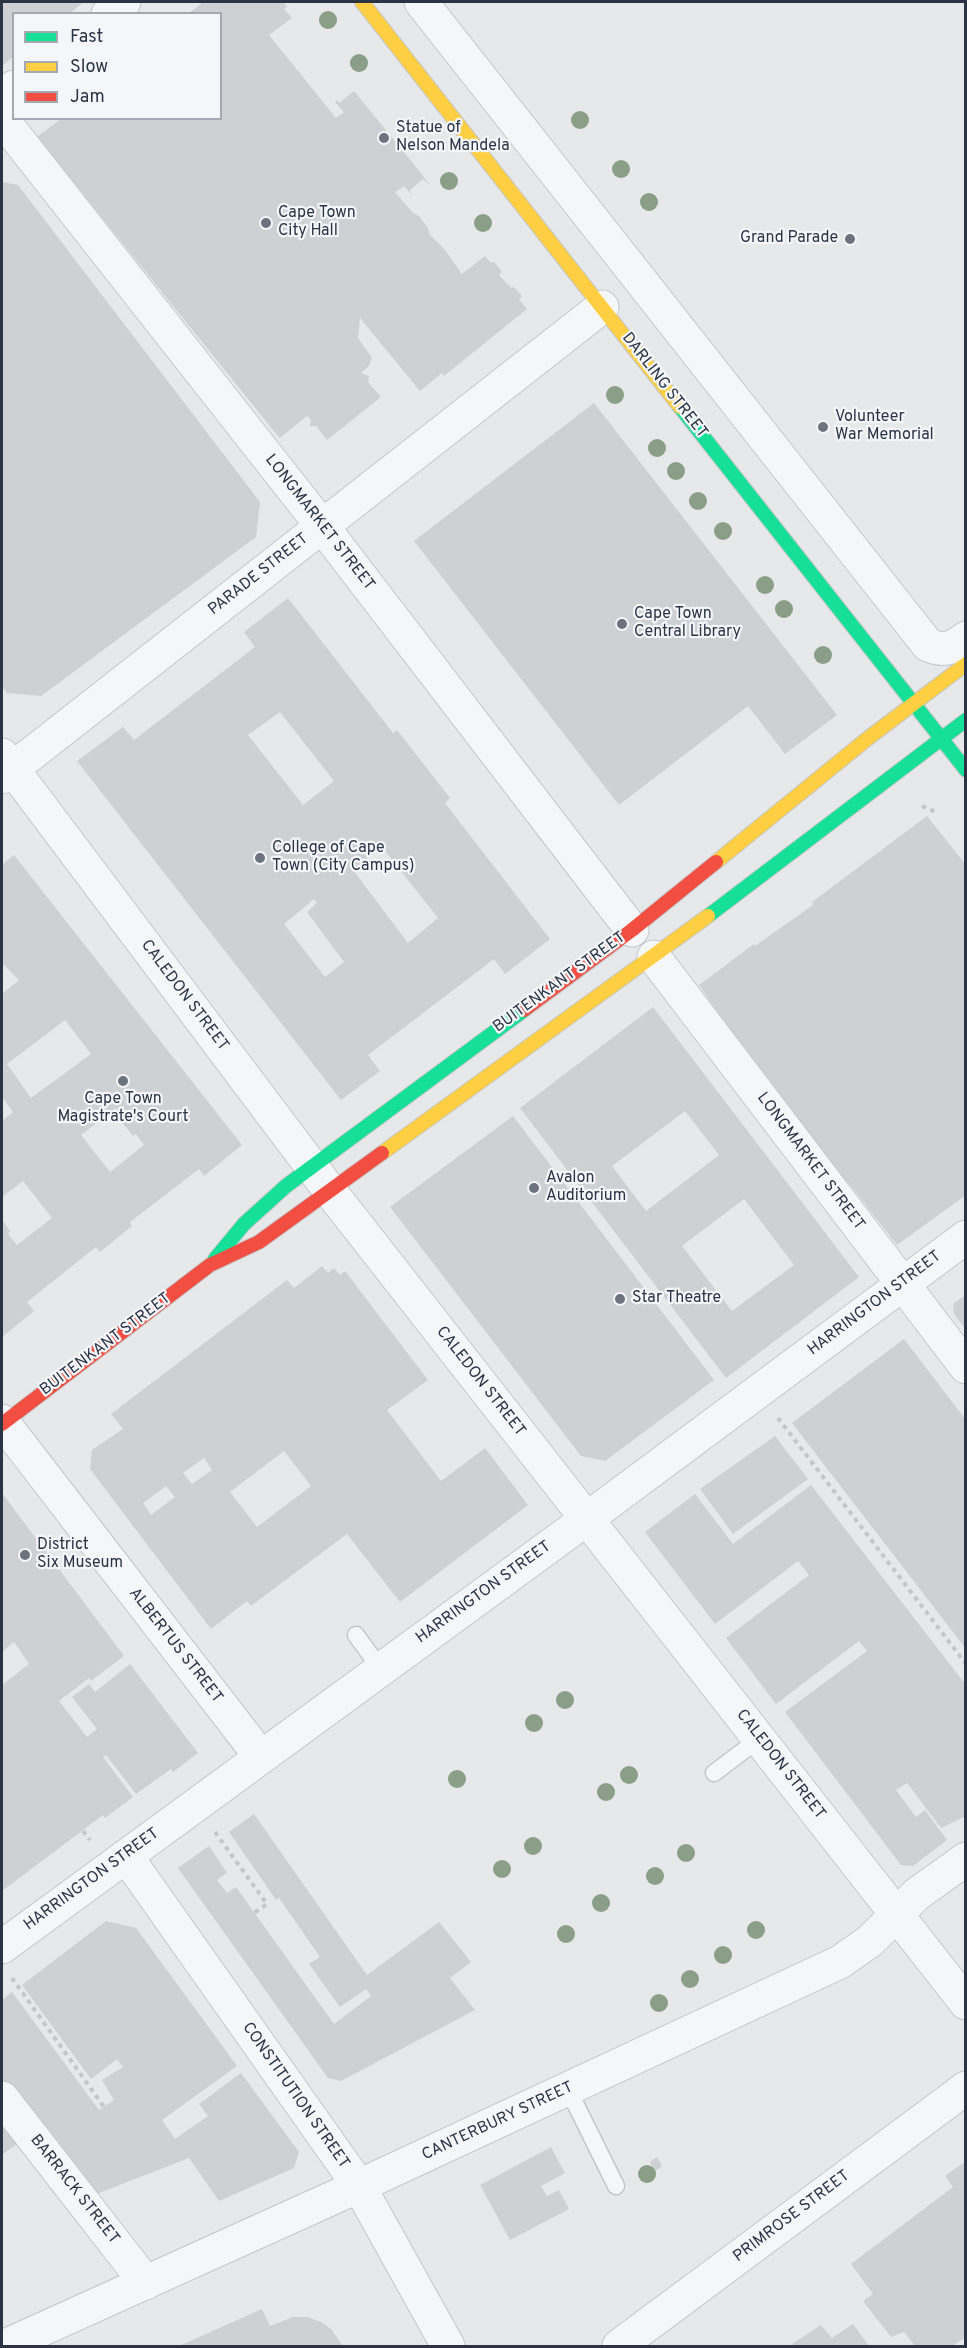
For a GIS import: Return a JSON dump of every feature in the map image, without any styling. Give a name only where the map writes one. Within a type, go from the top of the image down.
[{"type":"main road","name":"DARLING STREET","points":[[362,2],[966,770]]},
{"type":"main road","name":"BUITENKANT STREET","points":[[2,1423],[210,1265],[259,1242],[321,1179],[966,664]]},
{"type":"main road","name":"BUITENKANT STREET","points":[[210,1265],[244,1224],[321,1179],[654,957],[966,720]]},
{"type":"street","points":[[111,12],[124,2]]},
{"type":"street","points":[[421,2],[928,645],[937,649],[948,649],[966,638]]},
{"type":"street","name":"LONGMARKET STREET","points":[[2,119],[322,526],[632,930]]},
{"type":"street","name":"PARADE STREET","points":[[5,767],[322,526],[602,307]]},
{"type":"street","name":"CALEDON STREET","points":[[5,767],[321,1179],[966,2003]]},
{"type":"street","name":"LONGMARKET STREET","points":[[654,957],[966,1367]]},
{"type":"street","name":"HARRINGTON STREET","points":[[5,1960],[126,1856],[195,1804],[588,1518],[966,1237]]},
{"type":"street","name":"ALBERTUS STREET","points":[[2,1423],[261,1757]]},
{"type":"street","name":"CONSTITUTION STREET","points":[[126,1856],[359,2186],[448,2346]]},
{"type":"street","name":"CANTERBURY STREET","points":[[5,2346],[359,2186],[840,1962],[870,1941],[898,1916],[917,1894],[966,1858]]},
{"type":"street","name":"PRIMROSE STREET","points":[[619,2346],[966,2088]]},
{"type":"street","name":"BARRACK STREET","points":[[2,2098],[146,2283]]},
{"type":"lane","points":[[356,1635],[380,1668]]},
{"type":"lane","points":[[714,1773],[759,1739]]},
{"type":"lane","points":[[568,2089],[616,2186]]},
{"type":"path","points":[[922,806],[936,812]]},
{"type":"path","points":[[754,1394],[787,1428],[966,1664]]},
{"type":"path","points":[[195,1804],[267,1904],[254,1913]]},
{"type":"path","points":[[5,1960],[104,2107]]},
{"type":"building","points":[[2,2],[84,2],[72,12],[12,12],[12,58],[2,66]]},
{"type":"building","name":"Cape Town City Hall","points":[[203,2],[283,2],[287,7],[284,9],[292,18],[269,35],[336,118],[344,112],[335,102],[337,100],[339,103],[354,91],[430,185],[423,179],[410,190],[412,195],[404,186],[395,192],[413,213],[419,216],[430,235],[445,250],[462,274],[485,256],[491,263],[494,262],[502,272],[499,275],[511,288],[514,287],[522,296],[519,299],[527,309],[444,376],[442,373],[420,391],[360,318],[358,338],[372,358],[369,366],[361,373],[369,376],[368,382],[381,397],[327,440],[316,426],[310,426],[311,420],[307,416],[280,438],[277,435],[37,137],[59,120],[222,120],[222,12],[190,12]]},
{"type":"building","points":[[2,182],[18,185],[260,502],[256,537],[41,696],[7,693],[2,686]]},
{"type":"building","name":"Cape Town Central Library","points":[[594,403],[837,715],[785,754],[748,706],[619,805],[414,541]]},
{"type":"building","name":"College of Cape Town (City Campus)","points":[[288,598],[393,733],[397,730],[450,798],[445,803],[550,939],[505,974],[494,959],[368,1055],[380,1071],[341,1100],[77,761],[123,727],[134,740],[255,647],[244,632]],"holes":[[[280,712],[334,781],[303,805],[248,735]],[[382,847],[438,918],[408,943],[353,870]],[[314,899],[317,903],[307,912],[344,962],[325,977],[284,924]]]},
{"type":"building","points":[[927,816],[966,865],[966,1195],[897,1245],[847,1181],[844,1184],[715,1016],[718,1013],[699,985],[754,944],[755,946],[813,905],[812,902]]},
{"type":"building","name":"Cape Town Magistrate's Court","points":[[14,855],[242,1145],[204,1176],[199,1169],[130,1222],[132,1226],[100,1252],[96,1247],[27,1302],[34,1311],[2,1337],[2,1220],[10,1231],[8,1234],[17,1245],[52,1218],[23,1181],[2,1197],[2,1121],[13,1112],[2,1097],[2,994],[19,980],[2,963],[2,865]],"holes":[[[65,1020],[91,1054],[31,1098],[7,1064]],[[116,1108],[125,1120],[122,1122],[133,1136],[136,1134],[144,1145],[110,1172],[81,1135]]]},
{"type":"building","points":[[653,1007],[859,1277],[726,1378],[520,1108]],"holes":[[[685,1111],[719,1155],[646,1211],[612,1166]],[[744,1199],[794,1265],[732,1311],[682,1246]]]},
{"type":"building","points":[[513,1116],[714,1380],[605,1461],[581,1456],[390,1207]]},
{"type":"building","points":[[322,1266],[328,1273],[334,1268],[340,1275],[345,1271],[428,1380],[387,1410],[441,1481],[485,1448],[528,1505],[400,1602],[347,1534],[251,1606],[247,1601],[211,1629],[90,1469],[92,1450],[123,1429],[111,1414],[287,1280],[294,1288]],"holes":[[[284,1451],[311,1486],[257,1527],[230,1492]],[[204,1458],[212,1470],[192,1484],[183,1473]],[[166,1486],[175,1497],[151,1515],[143,1503]]]},
{"type":"building","points":[[966,1295],[966,1330],[954,1314],[953,1308],[954,1303]]},
{"type":"building","points":[[904,1339],[966,1420],[966,1649],[792,1423]]},
{"type":"building","points":[[775,1436],[808,1479],[733,1534],[700,1489]]},
{"type":"building","points":[[811,1485],[966,1685],[966,1816],[941,1828],[907,1783],[896,1790],[916,1817],[925,1810],[947,1840],[913,1866],[901,1865],[785,1712],[867,1651],[859,1641],[776,1704],[726,1638],[809,1575],[798,1561],[715,1624],[645,1532],[695,1494],[733,1544]]},
{"type":"building","points":[[2,1493],[124,1656],[91,1681],[89,1678],[59,1701],[87,1737],[97,1729],[72,1697],[89,1684],[95,1692],[130,1664],[198,1753],[173,1772],[171,1769],[136,1794],[106,1755],[103,1757],[133,1797],[105,1818],[103,1815],[2,1891],[2,1685],[29,1664],[14,1642],[2,1652]]},
{"type":"building","points":[[254,1814],[367,1975],[439,1922],[471,1962],[450,1978],[475,2010],[341,2081],[328,2078],[178,1868],[209,1846],[227,1873],[217,1880],[227,1893],[236,1887],[334,2024],[371,1996],[366,1989],[340,2007],[309,1964],[320,1957],[279,1898],[276,1900],[229,1832]]},
{"type":"building","points":[[106,1921],[136,1928],[237,2066],[162,2120],[175,2139],[208,2116],[199,2104],[241,2073],[299,2152],[294,2168],[219,2201],[189,2158],[89,2197],[2,2082],[2,2000],[12,1992],[99,2110],[114,2100],[102,2080],[123,2067],[117,2059],[91,2079],[22,1985]]},
{"type":"building","points":[[2,2120],[19,2142],[2,2155]]},
{"type":"building","points":[[551,2147],[565,2173],[541,2186],[547,2196],[559,2190],[569,2209],[510,2240],[480,2185]]},
{"type":"building","points":[[657,2157],[662,2166],[655,2171],[650,2162]]},
{"type":"building","points":[[966,2161],[966,2337],[952,2346],[915,2346],[904,2332],[891,2337],[863,2301],[873,2294],[851,2264],[953,2187],[945,2176]]},
{"type":"building","points":[[262,2309],[270,2326],[293,2317],[307,2317],[321,2322],[331,2329],[343,2346],[179,2346]]},
{"type":"building","points":[[853,2324],[869,2346],[794,2346],[792,2344],[821,2325],[832,2338]]},
{"type":"traffic: fast","points":[[680,407],[966,770]]},
{"type":"traffic: fast","points":[[708,916],[966,720]]},
{"type":"traffic: fast","points":[[215,1259],[244,1224],[286,1186],[524,1010]]},
{"type":"traffic: slow","points":[[362,2],[680,407]]},
{"type":"traffic: slow","points":[[716,862],[867,739],[966,664]]},
{"type":"traffic: slow","points":[[382,1153],[708,916]]},
{"type":"traffic: jam","points":[[524,1010],[632,930],[716,862]]},
{"type":"traffic: jam","points":[[2,1424],[210,1265],[259,1242],[382,1153]]},
{"type":"place","name":"Statue of Nelson Mandela","points":[[384,138]]},
{"type":"place","name":"Cape Town City Hall","points":[[266,223]]},
{"type":"place","name":"Grand Parade","points":[[850,239]]},
{"type":"place","name":"Volunteer War Memorial","points":[[823,427]]},
{"type":"place","name":"Cape Town Central Library","points":[[622,624]]},
{"type":"place","name":"College of Cape Town (City Campus)","points":[[260,858]]},
{"type":"place","name":"Cape Town Magistrate's Court","points":[[123,1081]]},
{"type":"place","name":"Avalon Auditorium","points":[[534,1188]]},
{"type":"place","name":"Star Theatre","points":[[620,1299]]},
{"type":"place","name":"District Six Museum","points":[[25,1555]]}]
